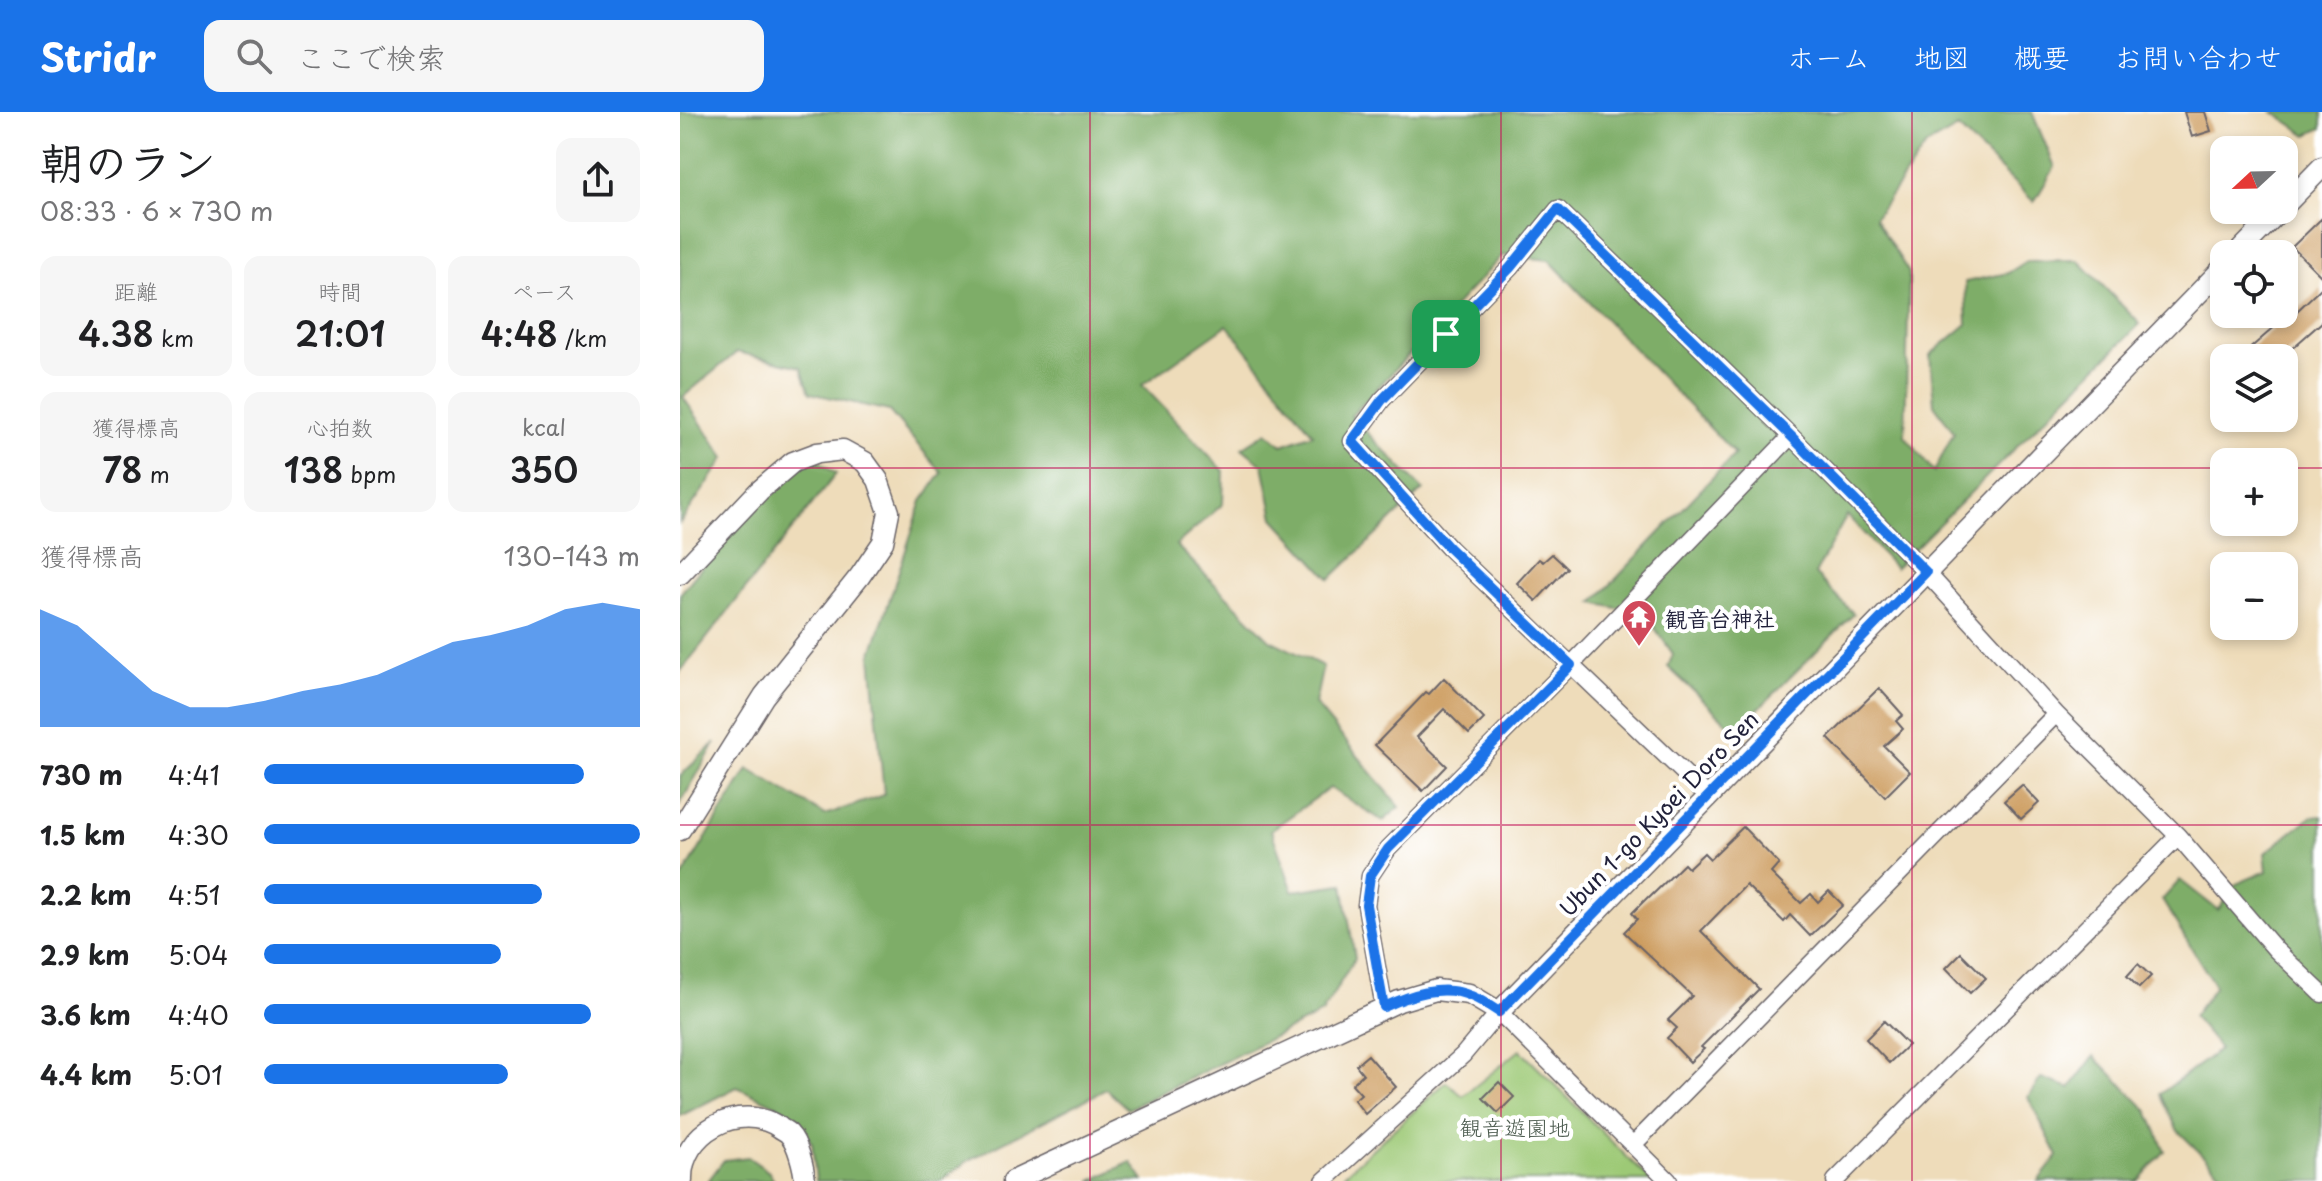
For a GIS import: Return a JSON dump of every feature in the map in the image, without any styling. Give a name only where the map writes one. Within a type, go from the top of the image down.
[{"type":"street","points":[[2298,192],[2322,167]]},
{"type":"street","points":[[1708,796],[1449,548],[1352,441],[1382,400],[1510,268],[1558,209],[1926,572],[2056,714],[2178,836],[2276,950],[2322,994]]},
{"type":"street","points":[[2251,240],[2266,224]]},
{"type":"street","name":"Ubun 1-go Kyoei Doro Sen","points":[[1499,1012],[2210,281]]},
{"type":"street","points":[[1384,1007],[1366,905],[1370,876],[1388,849],[1571,665],[1791,436]]},
{"type":"street","points":[[680,574],[759,491],[793,462],[817,453],[843,450],[865,462],[878,480],[889,512],[883,542],[860,576],[764,696],[680,830]]},
{"type":"street","points":[[1633,1145],[2056,714]]},
{"type":"street","points":[[1835,1181],[2178,836]]},
{"type":"street","points":[[1013,1181],[1384,1007],[1436,990],[1469,994],[1499,1012],[1669,1181]]},
{"type":"street","points":[[1324,1181],[1463,1055],[1499,1012]]},
{"type":"street","points":[[682,1181],[681,1167],[695,1141],[712,1126],[741,1116],[767,1119],[790,1135],[804,1168],[805,1181]]},
{"type":"green space","points":[[680,112],[2032,112],[2055,167],[2034,202],[1958,128],[1926,146],[1875,218],[1909,273],[1905,436],[1934,472],[1954,432],[1934,405],[1930,355],[1967,324],[1965,282],[2008,273],[2027,261],[2078,260],[2140,324],[1895,568],[1847,515],[1815,574],[1854,614],[1736,731],[1668,667],[1673,654],[1645,614],[1593,603],[1735,454],[1549,260],[1503,255],[1351,416],[1423,490],[1330,579],[1274,518],[1263,465],[1242,448],[1267,432],[1282,445],[1313,434],[1227,325],[1142,385],[1224,471],[1223,504],[1176,545],[1270,640],[1323,666],[1315,704],[1400,807],[1383,821],[1330,788],[1271,830],[1293,891],[1343,884],[1355,958],[1322,1013],[1128,1109],[1106,1089],[969,1160],[941,1181],[816,1181],[812,1143],[786,1110],[737,1087],[680,1116],[680,881],[748,769],[825,815],[884,795],[871,656],[922,501],[942,473],[889,411],[810,393],[801,367],[737,352],[683,397],[725,458],[680,523]]},
{"type":"green space","points":[[2273,112],[2322,112],[2322,128],[2307,135]]},
{"type":"green space","points":[[799,447],[836,474],[680,672],[680,594]]},
{"type":"green space","points":[[716,742],[680,804],[680,776]]},
{"type":"green space","points":[[2322,816],[2322,1181],[2229,1181],[2178,1131],[2160,1094],[2220,1049],[2193,1017],[2215,986],[2162,900],[2180,880],[2218,910],[2236,884],[2267,871],[2265,853],[2311,817]]},
{"type":"green space","name":"観音遊園地","points":[[1520,1050],[1651,1181],[1337,1181],[1446,1082],[1463,1096]]},
{"type":"green space","points":[[2094,1056],[2148,1111],[2165,1151],[2138,1181],[2038,1181],[2058,1156],[2028,1097],[2041,1078],[2070,1088]]},
{"type":"green space","points":[[748,1157],[769,1172],[774,1181],[708,1181],[724,1160]]},
{"type":"green space","points":[[1131,1162],[1144,1181],[1091,1181]]},
{"type":"building","points":[[2184,112],[2205,112],[2211,131],[2192,137]]},
{"type":"building","points":[[2322,218],[2322,277],[2298,253],[2298,241]]},
{"type":"building","points":[[2322,287],[2322,322],[2297,344],[2255,344],[2273,328],[2298,328],[2298,310]]},
{"type":"building","points":[[1552,554],[1567,568],[1536,601],[1517,583],[1539,559],[1543,562]]},
{"type":"building","points":[[1444,678],[1484,719],[1469,734],[1444,709],[1417,737],[1447,766],[1423,791],[1375,745],[1426,692],[1429,694]]},
{"type":"building","points":[[1879,688],[1903,715],[1896,721],[1903,729],[1884,746],[1910,772],[1885,797],[1828,738]]},
{"type":"building","points":[[2022,785],[2039,803],[2021,819],[2004,801]]},
{"type":"building","points":[[1743,827],[1779,864],[1771,873],[1801,903],[1811,894],[1818,902],[1829,891],[1843,905],[1810,936],[1790,915],[1784,922],[1746,885],[1701,931],[1759,989],[1690,1062],[1667,1038],[1677,1028],[1668,1020],[1692,996],[1624,932],[1637,919],[1632,913],[1684,864],[1688,868],[1704,853],[1710,859]]},
{"type":"building","points":[[1961,953],[1986,978],[1970,993],[1946,968]]},
{"type":"building","points":[[2138,964],[2151,976],[2139,988],[2127,976]]},
{"type":"building","points":[[1884,1021],[1908,1045],[1889,1063],[1866,1039]]},
{"type":"building","points":[[1368,1055],[1396,1087],[1365,1114],[1354,1100],[1361,1094],[1352,1084],[1363,1074],[1356,1065]]},
{"type":"building","points":[[1499,1082],[1514,1097],[1498,1113],[1483,1098]]},
{"type":"place","name":"観音台神社","points":[[1639,648]]},
{"type":"route","points":[[1558,209],[1926,572],[1499,1012],[1469,994],[1436,990],[1384,1007],[1366,905],[1370,876],[1388,849],[1571,665],[1449,548],[1352,441],[1382,400],[1446,334],[1510,268],[1558,209]]}]
